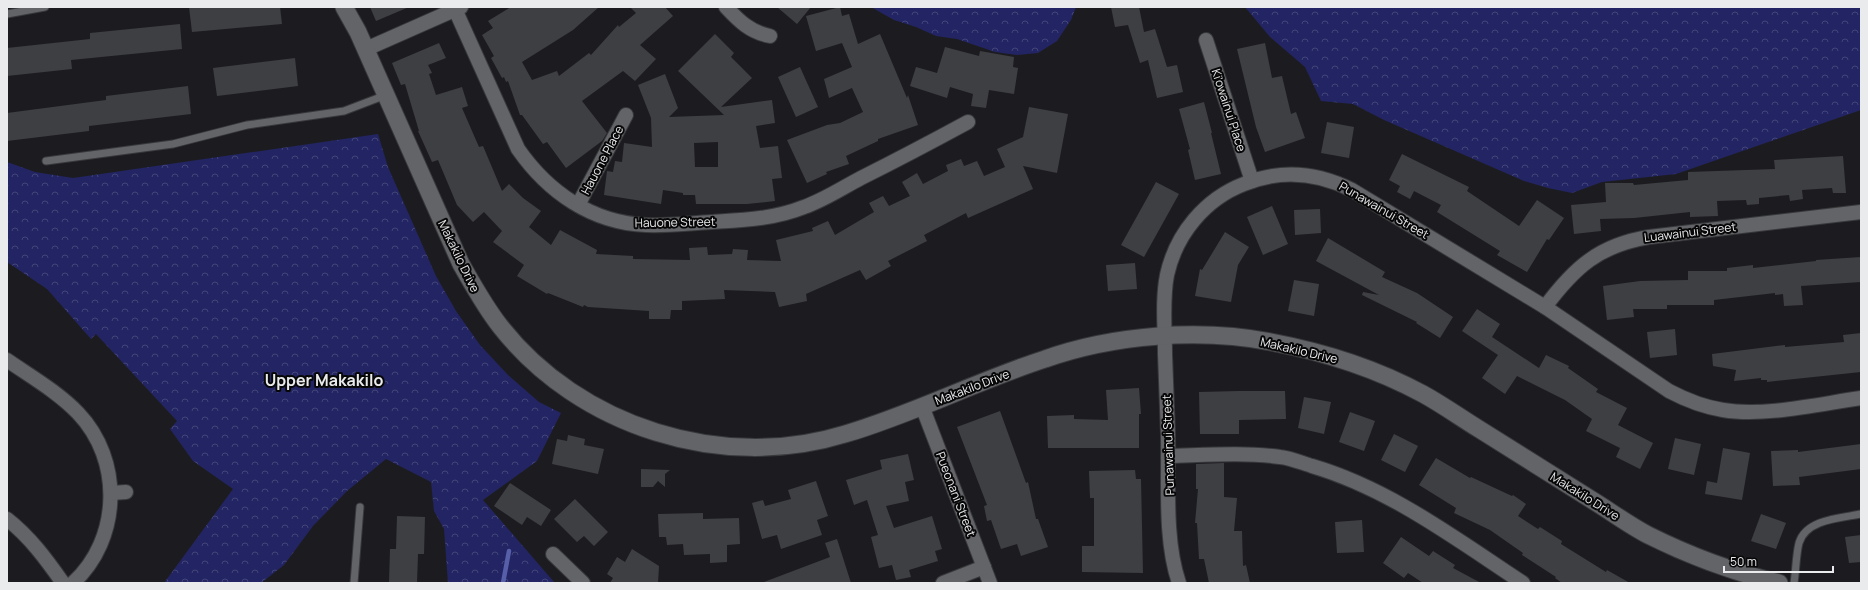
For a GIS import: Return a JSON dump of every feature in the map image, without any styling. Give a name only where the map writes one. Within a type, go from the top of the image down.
[{"type":"street","name":"Makakilo Drive","points":[[344,7],[366,49],[461,264],[479,297],[501,328],[527,356],[555,380],[587,401],[620,419],[663,434],[692,442],[730,446],[768,447],[806,443],[843,435],[1047,358],[1101,344],[1165,336],[1212,336],[1267,341],[1321,353],[1374,371],[1424,395],[1644,533],[1693,556],[1744,575],[1779,583]]},
{"type":"street","points":[[726,7],[746,26],[757,33],[770,36]]},
{"type":"street","points":[[366,49],[457,8]]},
{"type":"street","name":"Hauone Street","points":[[457,8],[518,149],[542,179],[556,192],[578,205],[607,218],[645,225],[750,220],[769,217],[806,206],[968,122]]},
{"type":"street","name":"Ki'owainui Place","points":[[1206,40],[1252,181]]},
{"type":"street","name":"Hauone Place","points":[[578,205],[626,115]]},
{"type":"street","name":"Punawainui Street","points":[[1179,583],[1171,549],[1165,336],[1165,290],[1167,276],[1176,248],[1183,235],[1197,217],[1225,193],[1252,181],[1281,175],[1296,174],[1310,176],[1339,184],[1352,190],[1544,307],[1668,391],[1686,400],[1723,410],[1762,412],[1861,398]]},
{"type":"street","name":"Luawainui Street","points":[[1544,307],[1560,287],[1581,266],[1606,249],[1620,244],[1649,237],[1861,212]]},
{"type":"street","points":[[7,360],[68,403],[87,424],[98,442],[106,461],[111,493],[109,517],[100,544],[86,568],[73,583]]},
{"type":"street","name":"Pueonani Street","points":[[922,406],[990,583]]},
{"type":"street","points":[[1168,456],[1237,454],[1282,457],[1329,471],[1358,482],[1387,496],[1523,583]]},
{"type":"street","points":[[111,493],[126,492]]},
{"type":"street","points":[[7,519],[35,546],[63,583]]},
{"type":"street","points":[[553,554],[583,583]]},
{"type":"street","points":[[943,583],[984,567]]},
{"type":"lane","points":[[7,14],[45,7]]},
{"type":"lane","points":[[46,161],[173,144],[247,125],[344,111],[386,95]]},
{"type":"lane","points":[[354,583],[360,507]]},
{"type":"lane","points":[[1794,583],[1799,543],[1807,530],[1820,523],[1861,514]]},
{"type":"green space","points":[[871,7],[1076,7],[1071,20],[1057,41],[1038,53],[1017,55],[995,52],[957,39],[936,36],[916,27],[894,20]]},
{"type":"green space","points":[[1245,7],[1861,7],[1861,110],[1676,174],[1602,182],[1572,193],[1524,181],[1384,120],[1353,104],[1321,101],[1305,67],[1270,37]]},
{"type":"green space","points":[[378,134],[388,167],[436,276],[456,311],[480,345],[508,375],[539,402],[561,413],[537,461],[483,500],[554,582],[448,583],[444,529],[434,511],[431,482],[386,459],[347,491],[313,526],[284,565],[261,583],[164,583],[233,489],[193,461],[170,429],[177,421],[96,334],[91,339],[47,289],[7,262],[7,162],[35,172],[73,178]]},
{"type":"building","points":[[189,7],[280,7],[282,24],[192,32]]},
{"type":"building","points":[[370,7],[409,7],[376,21]]},
{"type":"building","points":[[511,7],[599,7],[573,30],[522,62],[532,80],[557,71],[559,76],[589,53],[591,55],[618,25],[619,27],[636,13],[630,7],[665,7],[673,16],[640,45],[656,59],[635,81],[623,71],[582,101],[607,133],[602,141],[566,168],[547,142],[543,144],[522,115],[520,115],[508,81],[506,82],[504,77],[502,78],[491,58],[494,56],[482,35],[493,28],[488,21]]},
{"type":"building","points":[[777,7],[811,7],[797,24]]},
{"type":"building","points":[[840,7],[842,16],[849,14],[858,44],[880,34],[907,98],[908,95],[918,125],[878,139],[878,141],[846,156],[849,164],[826,172],[827,174],[807,183],[787,140],[827,125],[840,123],[863,112],[852,88],[829,98],[824,79],[852,67],[842,43],[816,51],[806,16]]},
{"type":"building","points":[[1111,7],[1139,7],[1144,32],[1155,29],[1167,67],[1177,65],[1183,92],[1157,98],[1148,60],[1140,63],[1128,25],[1115,27]]},
{"type":"building","points":[[180,24],[182,49],[71,60],[72,69],[7,76],[7,48],[90,39],[90,33]]},
{"type":"building","points":[[715,34],[734,53],[731,57],[752,78],[721,107],[772,100],[775,123],[756,126],[760,148],[778,146],[782,178],[772,179],[775,201],[747,204],[696,204],[695,195],[683,195],[683,193],[663,190],[661,204],[604,195],[607,171],[613,172],[615,161],[622,162],[624,143],[652,147],[651,118],[638,85],[665,74],[678,108],[669,117],[724,115],[678,71]],"holes":[[[718,142],[718,167],[695,167],[694,143]]]},
{"type":"building","points":[[439,43],[446,58],[428,65],[432,73],[429,74],[436,95],[462,87],[468,106],[462,108],[479,147],[483,146],[502,191],[509,184],[523,198],[541,211],[529,227],[551,245],[560,230],[597,250],[596,254],[633,256],[633,259],[690,260],[689,248],[707,247],[708,255],[732,254],[733,249],[748,250],[747,260],[781,261],[776,240],[813,231],[812,228],[828,221],[835,235],[874,212],[869,203],[883,196],[889,206],[910,196],[902,182],[917,173],[923,184],[948,171],[946,165],[961,159],[964,166],[977,161],[984,176],[1005,167],[997,149],[1023,137],[1029,107],[1068,114],[1057,173],[1023,166],[1033,189],[968,218],[966,213],[924,235],[927,241],[888,261],[891,266],[866,280],[860,270],[806,294],[807,301],[779,307],[775,292],[724,290],[725,299],[682,301],[682,310],[671,310],[670,319],[649,319],[649,311],[588,307],[584,305],[583,307],[548,293],[547,294],[517,276],[524,265],[493,242],[502,231],[484,212],[473,222],[457,205],[438,160],[432,162],[418,131],[405,84],[401,85],[392,63]]},
{"type":"building","points":[[1265,43],[1272,78],[1282,76],[1291,114],[1296,112],[1305,138],[1265,152],[1256,127],[1237,49]]},
{"type":"building","points":[[945,47],[979,56],[980,51],[1014,57],[1013,67],[1018,68],[1014,94],[989,90],[986,108],[971,106],[973,94],[950,87],[947,98],[910,86],[916,67],[937,73]]},
{"type":"building","points":[[295,58],[298,86],[217,96],[213,68]]},
{"type":"building","points":[[800,67],[818,107],[796,117],[778,77]]},
{"type":"building","points":[[188,86],[191,114],[89,126],[89,131],[7,141],[7,113],[106,100],[106,96]]},
{"type":"building","points":[[1204,102],[1221,174],[1195,180],[1188,150],[1190,149],[1179,109]]},
{"type":"building","points":[[1327,122],[1354,127],[1349,158],[1321,153]]},
{"type":"building","points":[[1402,154],[1469,187],[1467,191],[1519,226],[1537,200],[1564,218],[1549,240],[1547,239],[1527,272],[1497,255],[1500,251],[1437,212],[1441,205],[1414,191],[1410,199],[1397,192],[1400,186],[1389,180]]},
{"type":"building","points":[[1843,156],[1846,193],[1833,193],[1832,188],[1802,190],[1803,199],[1790,201],[1789,195],[1759,198],[1759,204],[1747,205],[1746,200],[1717,201],[1718,216],[1690,217],[1690,212],[1634,218],[1600,219],[1601,231],[1574,234],[1571,205],[1606,202],[1605,183],[1633,183],[1634,185],[1688,180],[1688,172],[1775,169],[1774,160]]},
{"type":"building","points":[[1156,182],[1179,194],[1144,257],[1121,245]]},
{"type":"building","points":[[1272,206],[1288,244],[1263,255],[1247,217]]},
{"type":"building","points":[[1320,209],[1321,233],[1295,235],[1294,210]]},
{"type":"building","points":[[1225,232],[1249,247],[1238,265],[1231,302],[1195,296],[1200,269],[1202,270]]},
{"type":"building","points":[[1328,238],[1385,272],[1382,277],[1417,293],[1453,317],[1440,338],[1416,323],[1417,322],[1362,295],[1363,292],[1379,295],[1316,261]]},
{"type":"building","points":[[1861,257],[1861,282],[1801,286],[1803,305],[1784,306],[1783,294],[1775,295],[1775,293],[1714,300],[1714,305],[1667,305],[1667,309],[1633,309],[1634,317],[1607,320],[1603,286],[1640,281],[1688,280],[1688,271],[1727,271],[1727,268],[1753,265],[1753,268],[1816,260]]},
{"type":"building","points":[[1135,263],[1137,289],[1108,291],[1106,265]]},
{"type":"building","points":[[1294,280],[1319,284],[1314,316],[1288,311]]},
{"type":"building","points":[[1477,309],[1500,324],[1492,337],[1539,368],[1546,355],[1569,366],[1568,368],[1598,389],[1596,392],[1627,408],[1618,425],[1653,443],[1640,469],[1616,457],[1620,448],[1586,431],[1592,419],[1565,400],[1517,376],[1505,394],[1482,378],[1498,355],[1462,331]]},
{"type":"building","points":[[1675,329],[1677,355],[1650,358],[1647,332]]},
{"type":"building","points":[[1861,333],[1861,372],[1767,382],[1767,380],[1761,380],[1761,378],[1734,381],[1736,370],[1713,366],[1712,354],[1785,345],[1785,347],[1844,342],[1843,335]]},
{"type":"building","points":[[1139,388],[1141,414],[1139,414],[1139,448],[1048,448],[1047,416],[1074,415],[1074,419],[1108,420],[1106,390]]},
{"type":"building","points":[[1285,391],[1286,419],[1239,420],[1239,434],[1200,434],[1199,392]]},
{"type":"building","points":[[1304,397],[1331,402],[1324,434],[1298,428]]},
{"type":"building","points":[[1000,411],[1026,483],[1028,482],[1036,519],[1038,519],[1048,547],[1021,556],[1017,544],[1001,549],[991,520],[987,521],[984,506],[987,505],[957,427]]},
{"type":"building","points":[[1350,412],[1375,421],[1364,451],[1339,442]]},
{"type":"building","points":[[1394,434],[1418,446],[1405,472],[1381,460]]},
{"type":"building","points":[[568,435],[585,439],[584,445],[604,449],[598,474],[552,464],[557,439],[567,441]]},
{"type":"building","points":[[1675,438],[1701,444],[1694,475],[1668,469]]},
{"type":"building","points":[[1861,444],[1861,469],[1799,477],[1800,485],[1773,486],[1771,451],[1798,450],[1798,452]]},
{"type":"building","points":[[1723,448],[1750,453],[1742,500],[1705,494],[1707,481],[1717,483]]},
{"type":"building","points":[[908,454],[914,480],[905,482],[909,501],[886,506],[894,528],[932,516],[942,549],[935,551],[938,561],[909,570],[911,577],[896,580],[892,565],[879,568],[871,537],[878,535],[867,500],[854,505],[846,480],[882,469],[880,460]]},
{"type":"building","points":[[1436,458],[1470,478],[1471,477],[1512,496],[1513,495],[1526,504],[1518,516],[1538,529],[1540,527],[1562,541],[1561,544],[1606,572],[1607,570],[1630,583],[1562,583],[1555,578],[1556,577],[1522,555],[1523,553],[1490,530],[1454,513],[1456,508],[1419,485]]},
{"type":"building","points":[[1224,463],[1224,497],[1237,498],[1234,531],[1242,531],[1243,566],[1246,565],[1250,583],[1209,583],[1204,559],[1199,559],[1197,523],[1195,523],[1198,489],[1196,489],[1196,464]]},
{"type":"building","points":[[641,469],[670,470],[665,474],[665,487],[658,481],[653,487],[641,487]]},
{"type":"building","points":[[1135,470],[1136,479],[1141,479],[1143,573],[1082,572],[1082,546],[1094,546],[1094,498],[1090,498],[1089,471]]},
{"type":"building","points":[[816,481],[828,516],[817,520],[822,535],[781,549],[777,535],[762,539],[752,503],[763,500],[765,506],[791,499],[788,490]]},
{"type":"building","points":[[510,483],[551,510],[541,526],[527,517],[522,525],[494,506]]},
{"type":"building","points":[[575,499],[608,532],[594,546],[584,536],[577,542],[554,519]]},
{"type":"building","points":[[703,513],[703,519],[739,518],[740,544],[727,545],[727,562],[710,563],[710,554],[684,555],[683,544],[667,545],[666,537],[659,537],[658,514]]},
{"type":"building","points":[[1761,514],[1786,523],[1776,549],[1751,541]]},
{"type":"building","points":[[397,516],[425,517],[424,554],[418,554],[417,583],[389,583],[390,549],[396,549]]},
{"type":"building","points":[[1362,520],[1364,552],[1337,553],[1335,522]]},
{"type":"building","points":[[1861,535],[1861,562],[1849,563],[1845,537]]},
{"type":"building","points":[[1401,537],[1429,556],[1433,551],[1455,565],[1453,568],[1481,583],[1423,583],[1408,573],[1404,578],[1383,563]]},
{"type":"building","points":[[837,539],[851,583],[764,583],[830,557],[825,543]]},
{"type":"building","points":[[632,549],[659,566],[658,583],[610,583],[613,578],[607,574],[617,557],[625,562]]},
{"type":"waterway","points":[[503,583],[509,551]]},
{"type":"district","name":"Upper Makakilo","points":[[324,380]]}]
